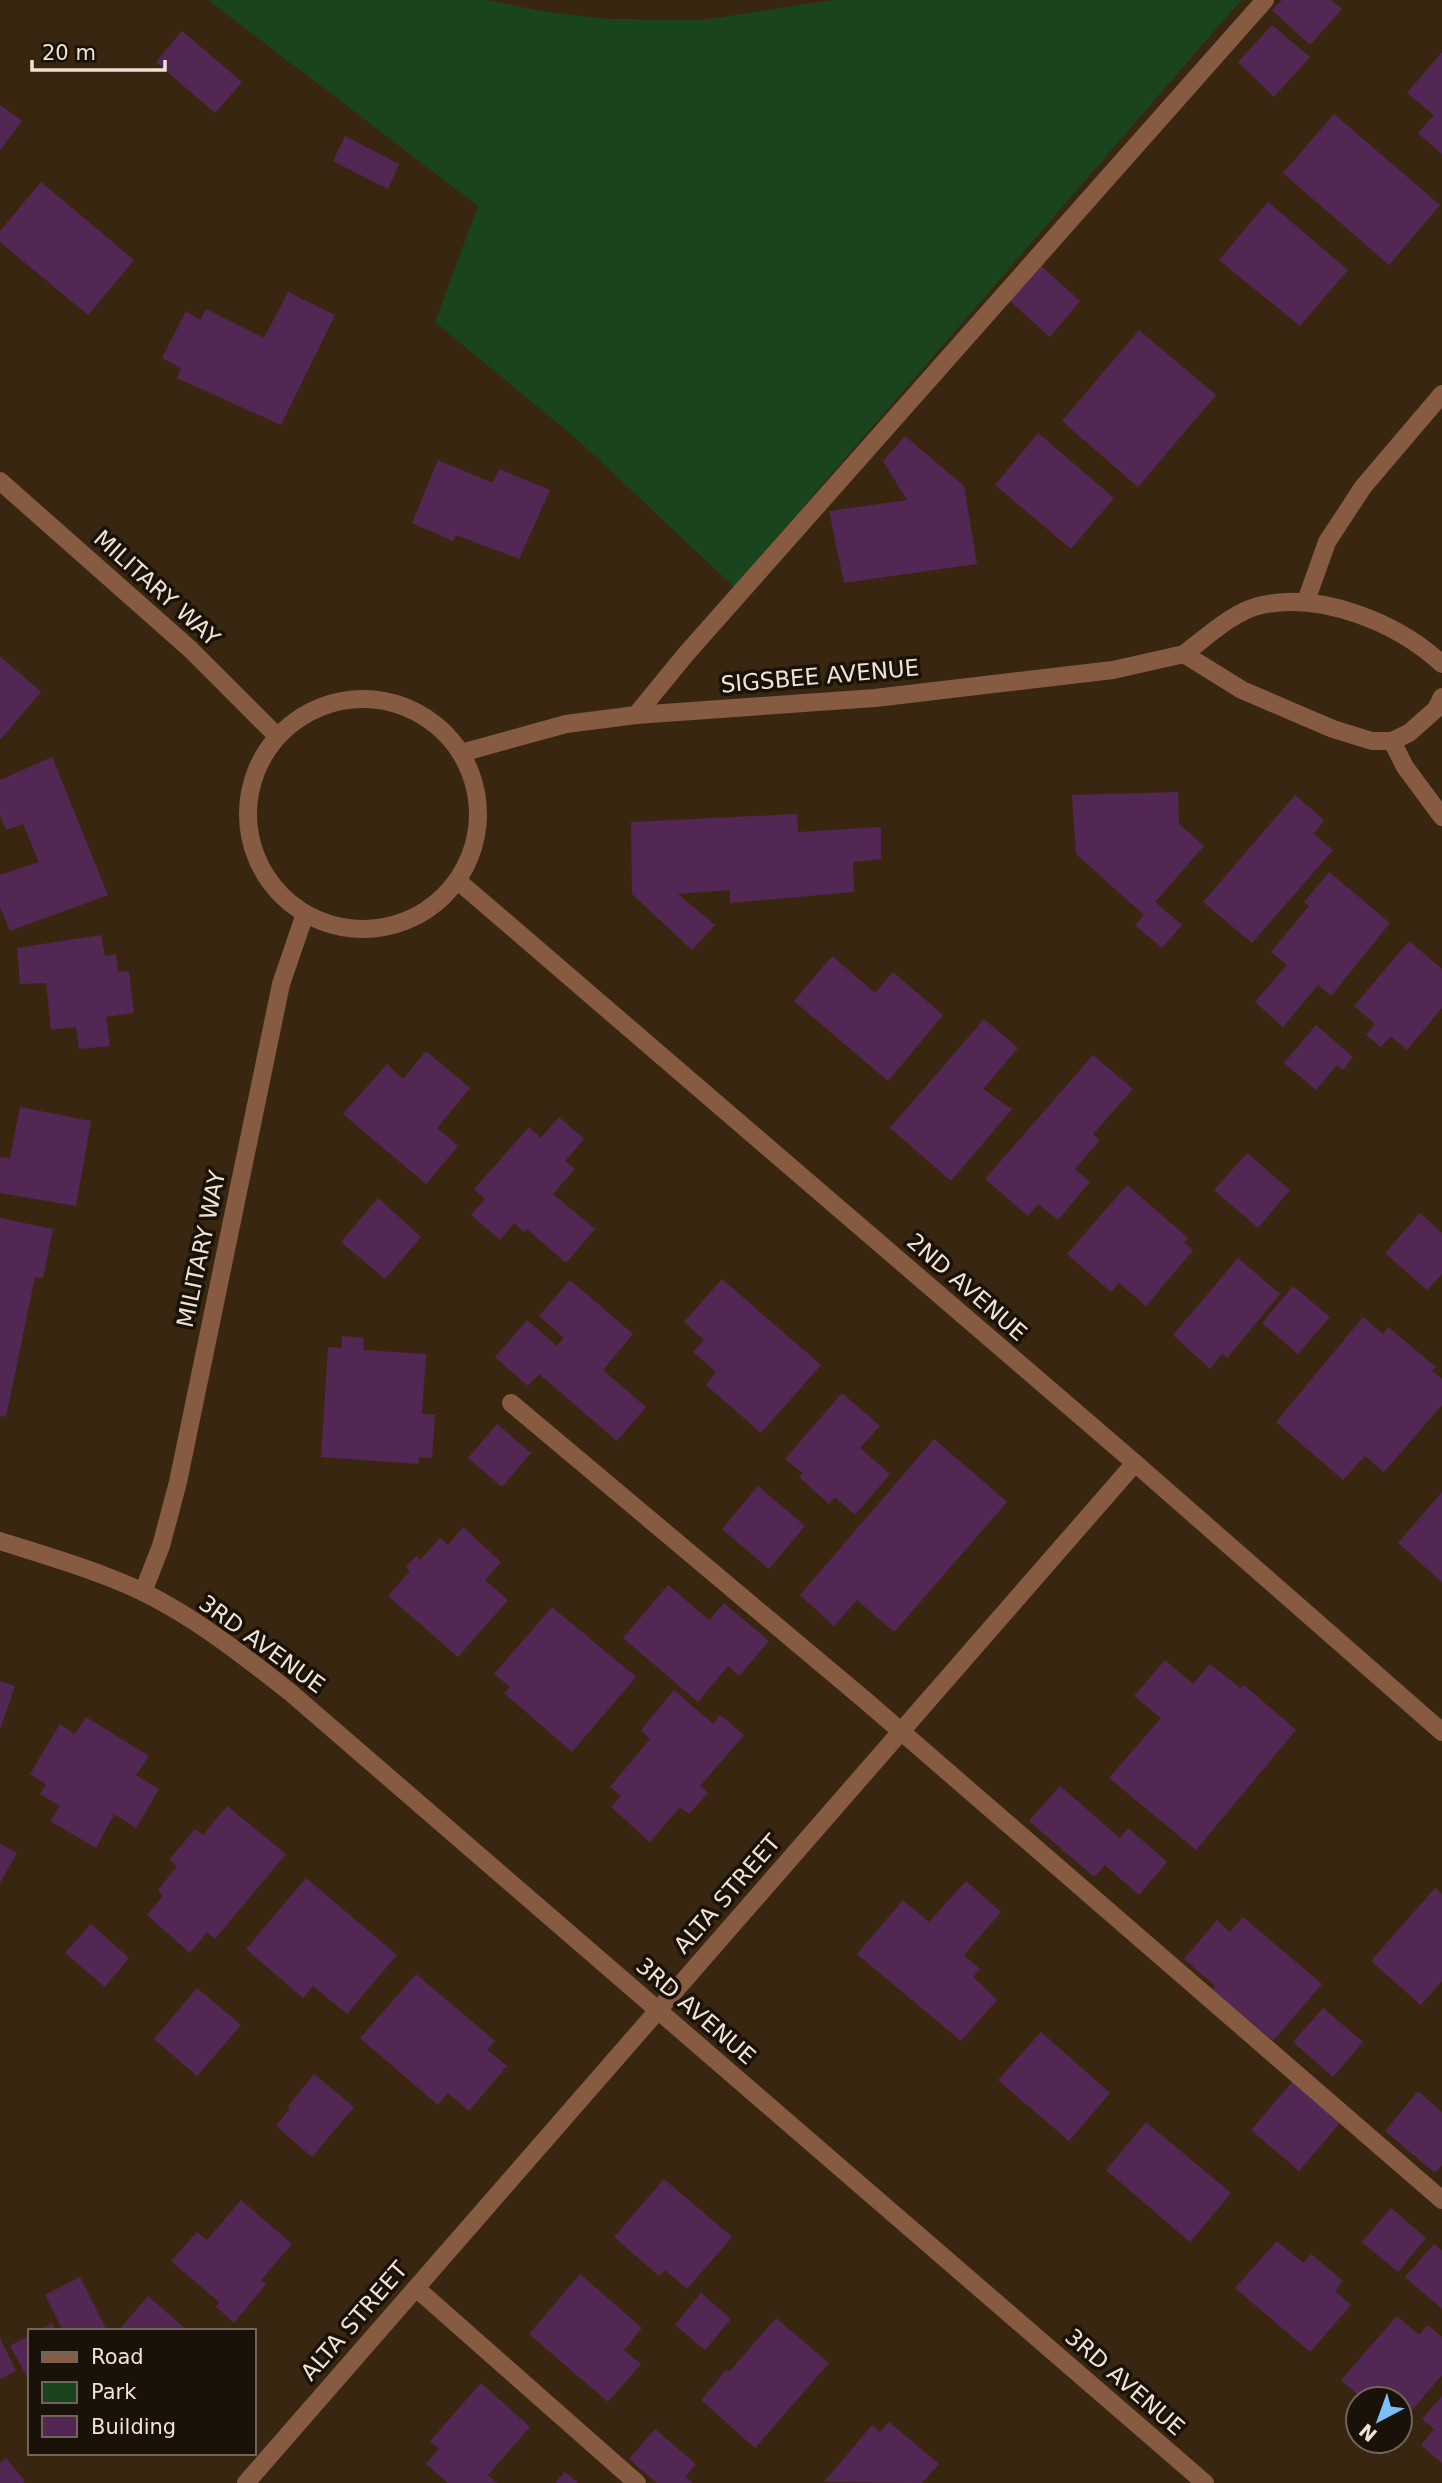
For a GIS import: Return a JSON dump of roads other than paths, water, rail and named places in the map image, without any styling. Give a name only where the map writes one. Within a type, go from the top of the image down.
[{"type":"street","points":[[636,715],[1265,0]]},
{"type":"street","points":[[1307,601],[1328,542],[1363,488],[1442,394]]},
{"type":"street","name":"MILITARY WAY","points":[[0,481],[180,640],[276,736]]},
{"type":"street","name":"SIGSBEE AVENUE","points":[[461,753],[566,724],[636,715],[875,698],[1113,670],[1184,654],[1234,618],[1260,605],[1307,601],[1361,616],[1388,626],[1413,640],[1442,664]]},
{"type":"street","points":[[1184,654],[1242,690],[1333,729],[1371,741],[1392,741],[1409,733],[1436,709],[1442,696]]},
{"type":"street","points":[[373,698],[408,707],[438,725],[461,753],[475,784],[479,817],[473,851],[458,881],[439,901],[416,917],[379,929],[341,928],[305,914],[274,887],[253,852],[247,811],[255,771],[276,736],[304,713],[337,701],[373,698]]},
{"type":"street","points":[[1392,741],[1405,767],[1442,817]]},
{"type":"street","name":"2ND AVENUE","points":[[458,881],[1135,1463],[1442,1732]]},
{"type":"street","name":"MILITARY WAY","points":[[143,1592],[161,1546],[178,1482],[281,984],[305,914]]},
{"type":"street","points":[[511,1403],[901,1731],[1442,2200]]},
{"type":"street","name":"ALTA STREET","points":[[246,2483],[1135,1463]]},
{"type":"street","name":"3RD AVENUE","points":[[0,1541],[105,1576],[143,1592],[221,1639],[291,1693],[1205,2483]]},
{"type":"street","points":[[416,2288],[637,2483]]}]
